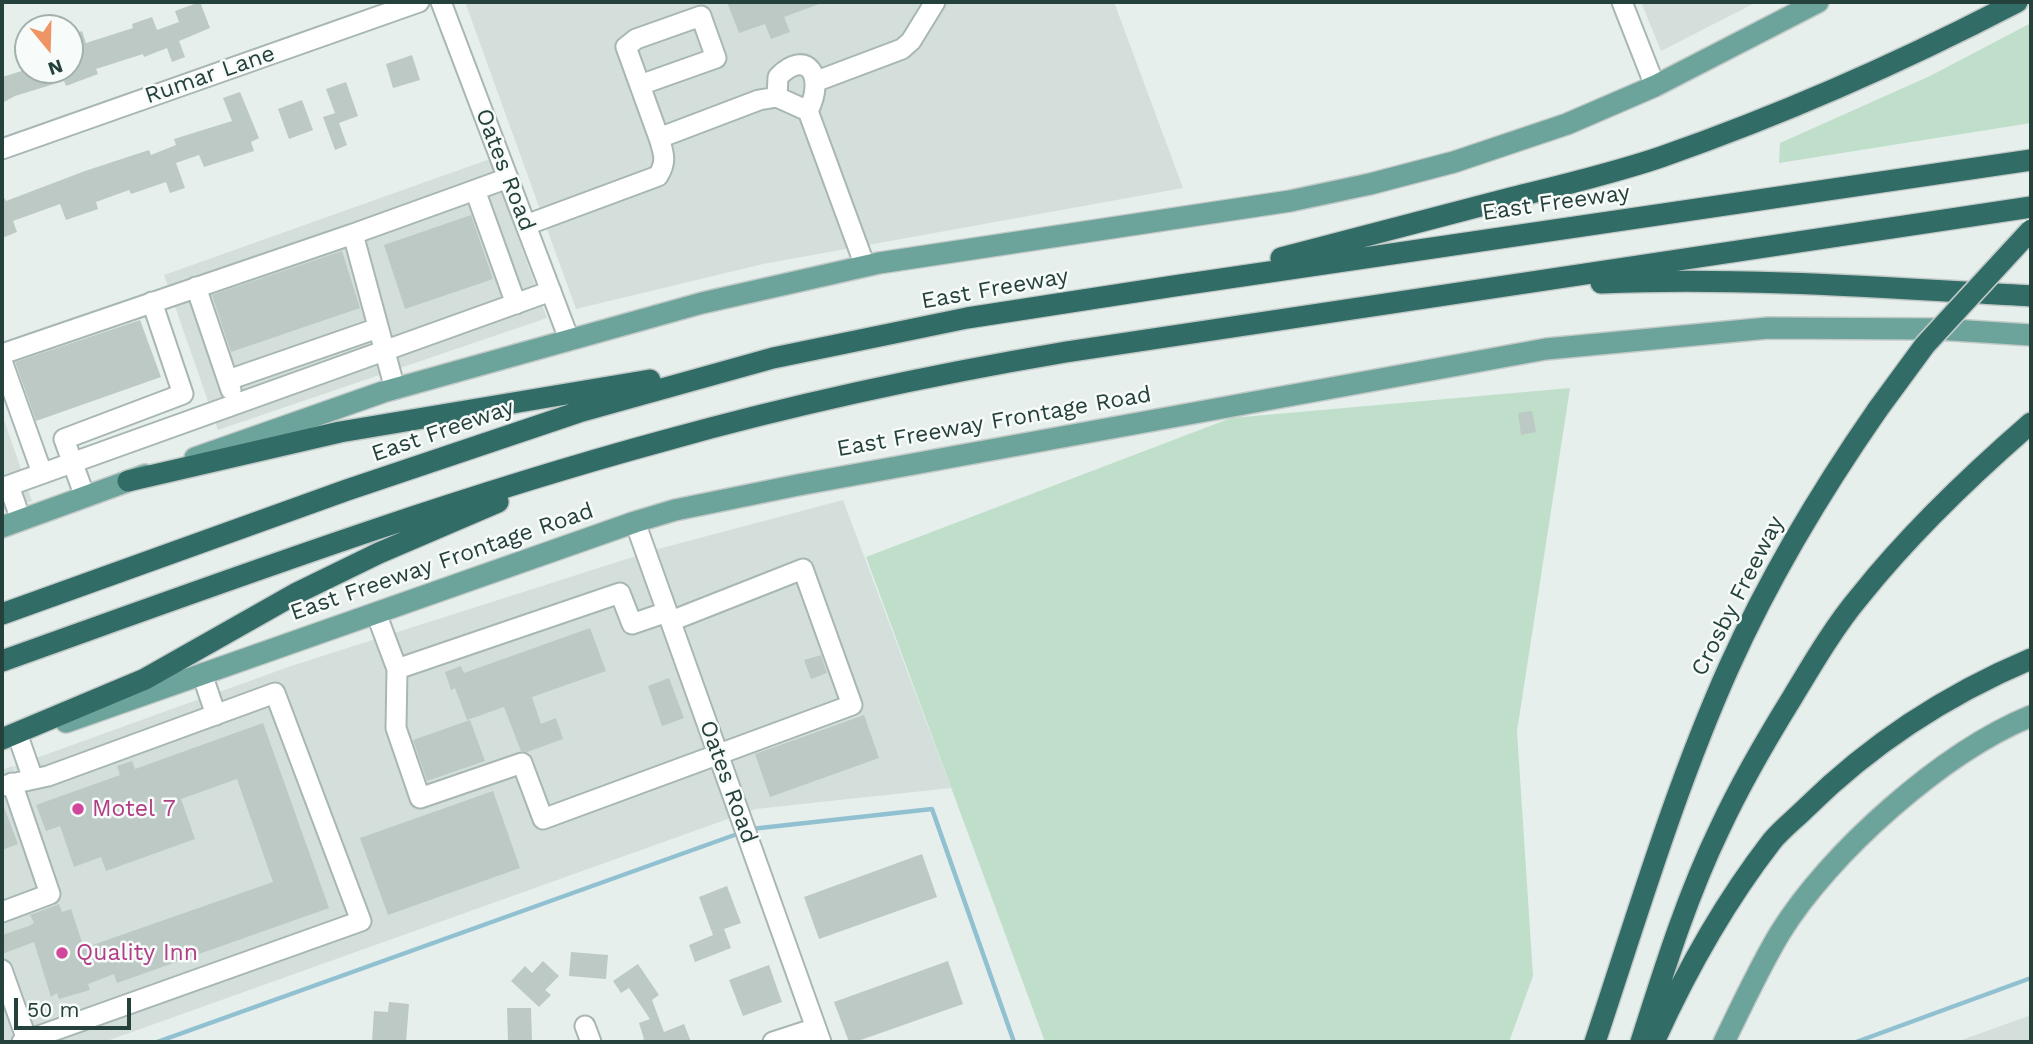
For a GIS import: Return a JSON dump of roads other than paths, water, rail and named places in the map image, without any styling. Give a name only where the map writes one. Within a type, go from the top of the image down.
[{"type":"highway","points":[[1174,286],[1659,158],[1772,116],[1853,82],[1944,40],[2017,2]]},
{"type":"highway","points":[[1968,169],[2031,154]]},
{"type":"highway","name":"East Freeway","points":[[2,614],[579,412],[773,358],[967,318],[2031,160]]},
{"type":"highway","points":[[2,661],[299,555],[466,499],[777,411],[966,370],[1066,352],[2031,207]]},
{"type":"highway","name":"Crosby Freeway","points":[[1595,1042],[1692,756],[1730,665],[1797,535],[1829,480],[1925,345],[2031,230]]},
{"type":"highway","points":[[1411,300],[1542,286],[1657,281],[1775,283],[2031,296]]},
{"type":"highway","points":[[128,481],[340,432],[773,358]]},
{"type":"highway","points":[[1641,1042],[1703,865],[1719,828],[1810,667],[1858,598],[1903,545],[1982,465],[2031,423]]},
{"type":"highway","points":[[7,741],[145,679],[297,593],[379,553],[597,460]]},
{"type":"highway","points":[[1654,1042],[1672,1001],[1716,922],[1735,891],[1774,839],[1824,790],[1871,750],[1932,709],[2031,659]]},
{"type":"main road","points":[[11,524],[395,388],[702,303],[865,266],[1290,201],[1454,162],[1554,128],[1655,86],[1818,2]]},
{"type":"main road","name":"East Freeway Frontage Road","points":[[7,741],[635,522],[675,510],[811,482],[1546,349],[1768,328],[1936,329],[2031,335]]},
{"type":"main road","points":[[1724,1042],[1782,931],[1830,867],[1888,811],[1970,748],[2031,716]]},
{"type":"street","name":"Rumar Lane","points":[[2,149],[419,2]]},
{"type":"street","name":"Oates Road","points":[[441,2],[569,339]]},
{"type":"street","points":[[817,81],[902,49],[911,41],[935,2]]},
{"type":"street","points":[[1622,2],[1655,86]]},
{"type":"street","points":[[526,225],[658,176],[664,166],[665,155],[626,47],[629,43],[701,16],[716,58],[640,85]]},
{"type":"street","points":[[777,97],[778,77],[788,67],[798,65],[807,68],[817,81],[816,92],[807,111]]},
{"type":"street","points":[[659,138],[759,100],[777,97],[807,111],[865,266]]},
{"type":"street","points":[[2,354],[508,178]]},
{"type":"street","points":[[475,190],[516,304]]},
{"type":"street","points":[[352,234],[395,388]]},
{"type":"street","points":[[196,288],[236,404]]},
{"type":"street","points":[[11,524],[5,487],[551,291]]},
{"type":"street","points":[[34,450],[183,394],[152,302]]},
{"type":"street","points":[[228,380],[377,328]]},
{"type":"street","points":[[2,361],[42,474]]},
{"type":"street","points":[[172,398],[182,423]]},
{"type":"street","points":[[64,439],[85,497]]},
{"type":"street","name":"Oates Road","points":[[635,522],[819,1035]]},
{"type":"street","points":[[376,613],[397,668],[397,728],[420,798],[522,763],[543,819],[852,705],[803,569],[669,617],[632,624],[620,593],[397,668]]},
{"type":"street","points":[[202,674],[216,715]]},
{"type":"street","points":[[2,912],[50,894],[7,784],[48,776],[275,693],[361,921],[24,1041],[2,970]]},
{"type":"street","points":[[7,741],[33,779]]},
{"type":"street","points":[[773,1042],[819,1035]]},
{"type":"waterway","points":[[751,829],[932,809],[1014,1042]]},
{"type":"waterway","points":[[157,1042],[740,833]]},
{"type":"waterway","points":[[1856,1042],[2031,978]]},
{"type":"place","name":"Motel 7","points":[[78,809]]},
{"type":"place","name":"Quality Inn","points":[[62,953]]}]
